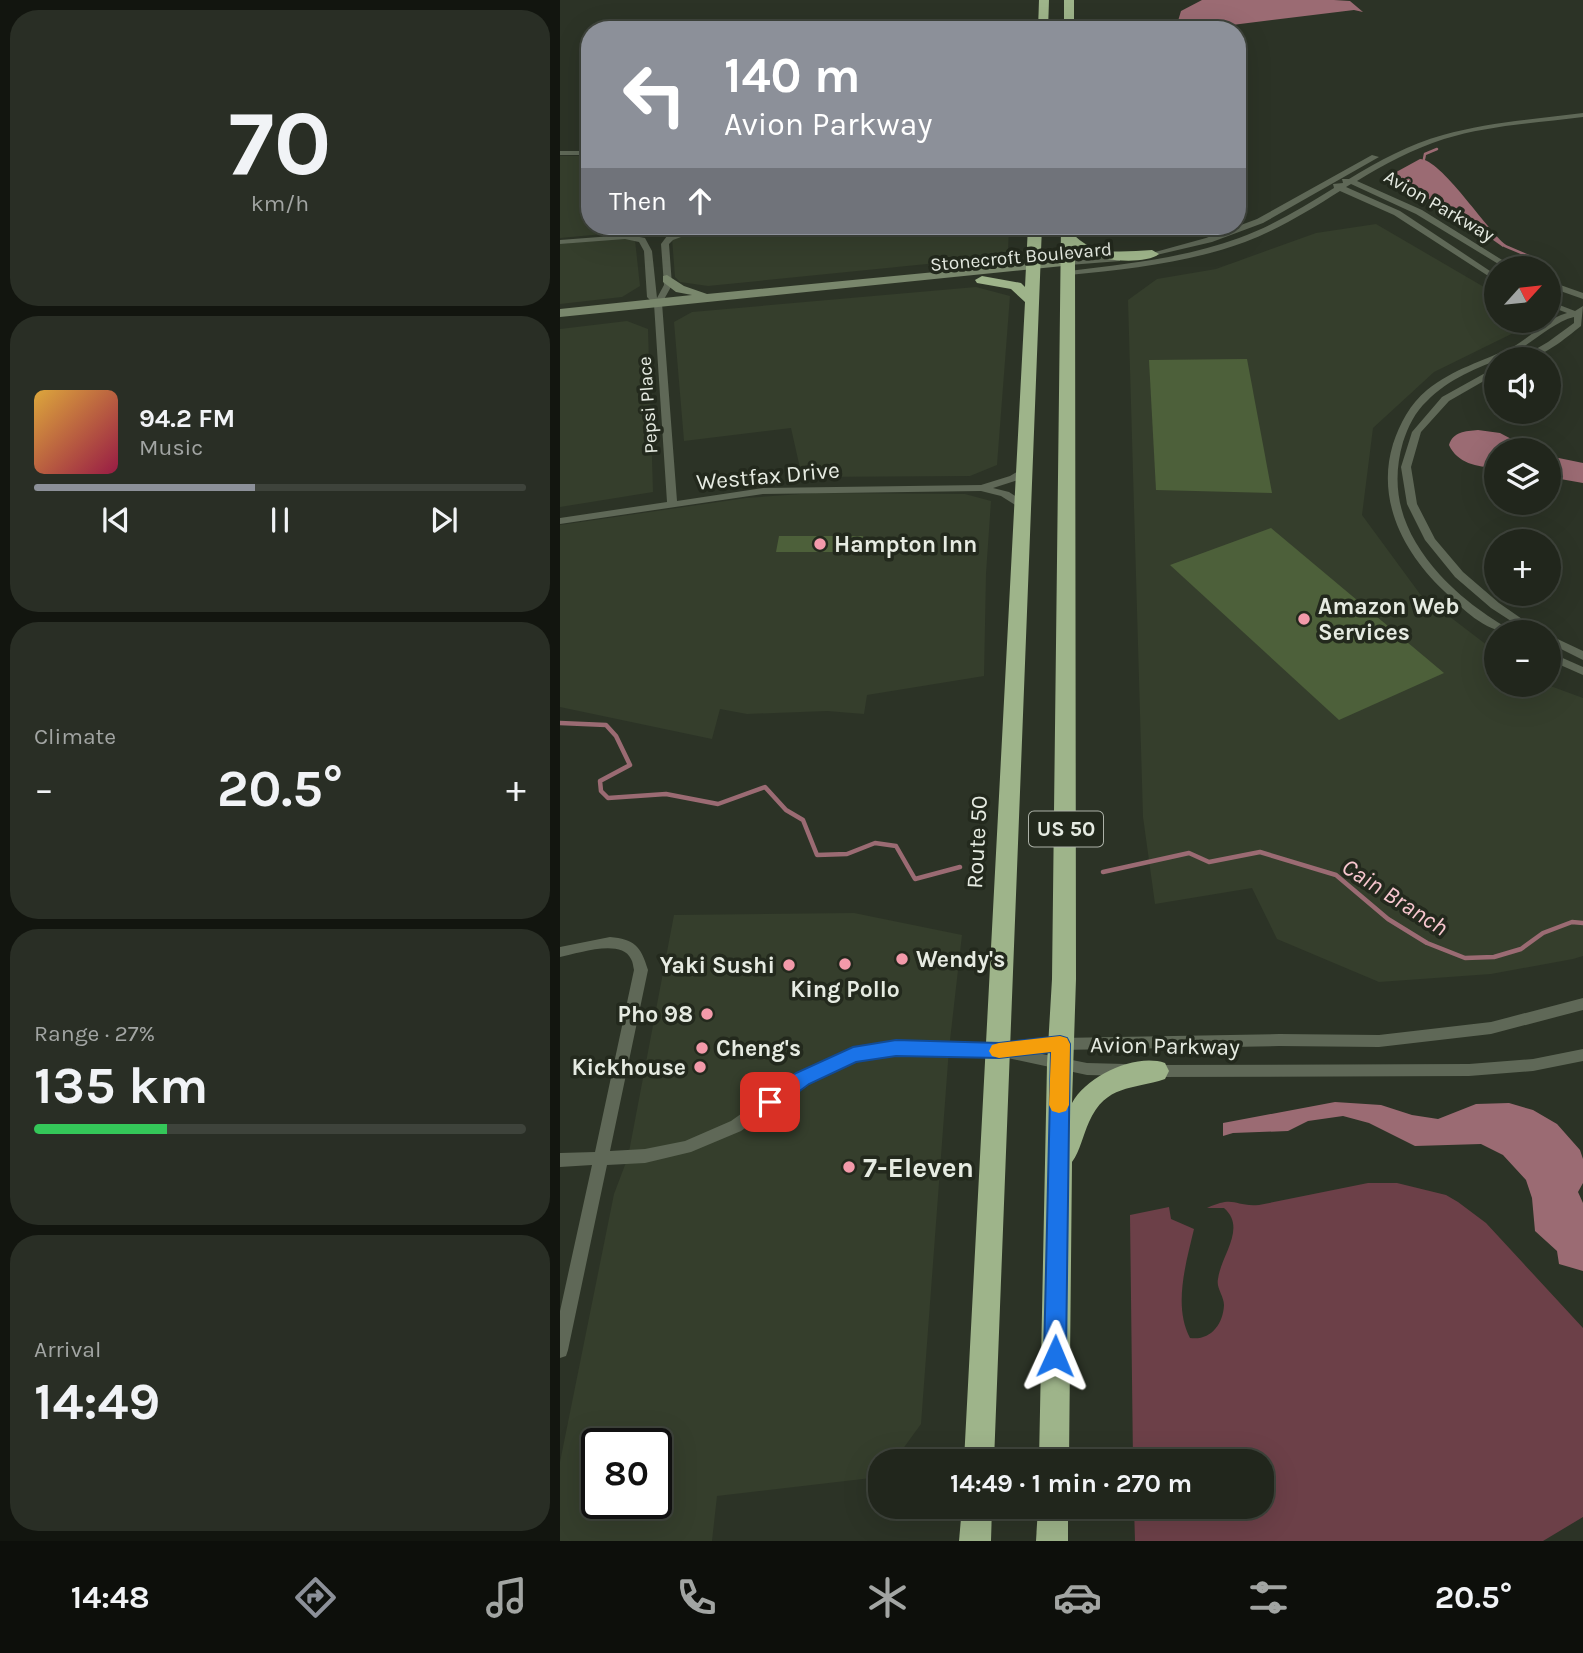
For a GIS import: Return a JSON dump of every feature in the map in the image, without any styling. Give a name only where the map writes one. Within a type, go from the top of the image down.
[{"type":"highway","points":[[1043,21],[1044,0]]},
{"type":"highway","points":[[1069,0],[1069,21]]},
{"type":"highway","name":"Route 50","points":[[980,1449],[1035,235]]},
{"type":"highway","name":"US 50","points":[[1054,1449],[1060,1054],[1065,965],[1069,235]]},
{"type":"highway","points":[[1071,235],[1082,251],[1094,254],[1152,254]]},
{"type":"highway","points":[[982,280],[1016,286],[1032,301]]},
{"type":"highway","points":[[1058,1171],[1085,1101],[1107,1081],[1125,1075],[1156,1071]]},
{"type":"highway","points":[[975,1541],[976,1519]]},
{"type":"highway","points":[[1052,1541],[1053,1519]]},
{"type":"main road","name":"Stonecroft Boulevard","points":[[560,322],[722,296],[1069,268]]},
{"type":"main road","name":"Stonecroft Boulevard","points":[[560,313],[982,280],[1034,270]]},
{"type":"main road","points":[[667,279],[686,291],[722,296]]},
{"type":"street","name":"Stonecroft Boulevard","points":[[1246,227],[1406,142],[1434,132],[1506,117],[1583,107]]},
{"type":"street","name":"Stonecroft Boulevard","points":[[1069,268],[1161,261],[1216,248],[1267,229],[1391,158],[1429,141],[1466,131],[1583,115]]},
{"type":"street","points":[[560,153],[581,153]]},
{"type":"street","name":"Avion Parkway","points":[[1331,181],[1352,181],[1419,212],[1491,256]]},
{"type":"street","name":"Avion Parkway","points":[[1331,181],[1339,189],[1397,213],[1484,271]]},
{"type":"street","points":[[560,242],[618,235]]},
{"type":"street","points":[[599,238],[625,237],[645,242],[651,297],[659,307],[668,285],[665,244],[678,235]]},
{"type":"street","name":"Stonecroft Boulevard","points":[[1069,268],[1152,254],[1223,235]]},
{"type":"street","points":[[1561,288],[1583,296]]},
{"type":"street","name":"Pepsi Place","points":[[659,307],[673,504]]},
{"type":"street","points":[[1561,307],[1581,313]]},
{"type":"street","points":[[1545,347],[1578,324],[1581,313]]},
{"type":"street","points":[[1490,620],[1448,587],[1411,546],[1396,514],[1391,494],[1392,463],[1404,422],[1428,394],[1454,376],[1536,337],[1562,317],[1581,313]]},
{"type":"street","points":[[1484,376],[1455,391],[1438,405],[1418,429],[1409,458],[1407,494],[1415,517],[1447,563],[1483,597],[1518,620]]},
{"type":"street","name":"Westfax Drive","points":[[981,488],[1014,478],[1026,470]]},
{"type":"street","name":"Westfax Drive","points":[[560,521],[791,489],[981,488],[1005,494],[1024,506]]},
{"type":"street","points":[[1561,645],[1583,656]]},
{"type":"street","points":[[1561,661],[1583,671]]},
{"type":"street","points":[[560,952],[621,943],[635,950],[639,956],[641,970],[560,1350]]},
{"type":"street","name":"Avion Parkway","points":[[601,1159],[658,1154],[709,1139],[736,1126],[802,1078],[853,1055],[896,1048],[1060,1054],[1392,1040],[1491,1028],[1583,1004]]},
{"type":"street","name":"Avion Parkway","points":[[1060,1054],[1087,1069],[1156,1071],[1469,1070],[1533,1065],[1583,1055]]},
{"type":"street","points":[[560,1160],[601,1159]]},
{"type":"shaded area","points":[[1202,0],[1334,0],[1350,1],[1363,12],[1354,10],[1246,23],[1246,21],[1178,21],[1181,11]]},
{"type":"shaded area","points":[[560,156],[581,156],[581,235],[593,235],[560,238]]},
{"type":"shaded area","points":[[1420,159],[1429,162],[1451,182],[1506,245],[1503,247],[1452,211],[1390,178],[1389,176]]},
{"type":"shaded area","name":"Amazon Web Services","points":[[1376,224],[1484,287],[1484,333],[1514,333],[1434,372],[1373,428],[1362,515],[1420,594],[1484,643],[1484,697],[1561,697],[1561,690],[1583,698],[1583,956],[1491,974],[1379,982],[1277,939],[1252,888],[1155,904],[1143,817],[1128,300],[1157,279],[1216,269],[1316,233]]},
{"type":"shaded area","points":[[678,235],[1009,235],[1008,252],[997,257],[708,286],[680,282],[675,277],[672,238]]},
{"type":"shaded area","points":[[623,238],[635,240],[640,286],[622,297],[560,304],[560,244]]},
{"type":"shaded area","points":[[976,287],[1010,296],[997,465],[970,476],[802,477],[791,428],[684,441],[674,322],[692,312]]},
{"type":"shaded area","points":[[627,321],[648,329],[653,492],[560,507],[560,329]]},
{"type":"shaded area","points":[[1478,430],[1500,433],[1509,438],[1484,438],[1482,467],[1462,460],[1449,445],[1457,435]]},
{"type":"shaded area","points":[[1561,458],[1583,463],[1583,483],[1561,479]]},
{"type":"shaded area","points":[[815,493],[965,494],[991,501],[984,676],[867,695],[864,714],[827,711],[747,714],[720,709],[712,739],[560,707],[560,525],[746,498]]},
{"type":"shaded area","points":[[854,913],[962,935],[949,1049],[921,1424],[903,1449],[868,1449],[868,1478],[717,1496],[712,1541],[560,1541],[560,1462],[614,1194],[628,1157],[674,915]]},
{"type":"shaded area","points":[[1335,1102],[1381,1105],[1412,1115],[1438,1119],[1476,1104],[1509,1103],[1533,1110],[1557,1124],[1580,1150],[1583,1159],[1583,1183],[1578,1192],[1583,1203],[1583,1271],[1559,1264],[1557,1251],[1535,1231],[1532,1198],[1526,1180],[1503,1155],[1481,1144],[1415,1146],[1369,1123],[1343,1116],[1308,1121],[1288,1131],[1233,1133],[1223,1136],[1223,1123]]},
{"type":"shaded area","points":[[1368,1183],[1397,1183],[1446,1195],[1486,1223],[1583,1328],[1583,1517],[1543,1541],[1135,1541],[1134,1519],[1274,1519],[1274,1449],[1133,1449],[1130,1215],[1169,1207],[1171,1219],[1194,1229],[1185,1270],[1182,1312],[1190,1338],[1197,1338],[1209,1334],[1221,1319],[1224,1305],[1218,1279],[1233,1233],[1233,1224],[1224,1208],[1207,1208],[1224,1202],[1259,1205]]},
{"type":"building","points":[[1247,359],[1272,493],[1156,490],[1149,360]]},
{"type":"building","name":"Amazon Web Services","points":[[1271,528],[1444,673],[1339,720],[1170,565]]},
{"type":"building","name":"Hampton Inn","points":[[779,536],[863,536],[860,552],[776,552]]},
{"type":"waterway","points":[[1424,159],[1425,154],[1437,149]]},
{"type":"waterway","points":[[1505,246],[1529,256]]},
{"type":"waterway","name":"Cain Branch","points":[[560,723],[606,725],[616,736],[630,765],[600,781],[601,791],[608,798],[666,794],[718,804],[765,787],[786,810],[803,820],[817,855],[847,854],[875,843],[896,846],[915,879],[960,867]]},
{"type":"waterway","name":"Cain Branch","points":[[1103,872],[1189,853],[1209,862],[1260,852],[1336,875],[1388,919],[1427,943],[1465,958],[1494,957],[1521,949],[1543,933],[1572,922],[1583,923]]},
{"type":"slow traffic","points":[[999,1051],[1060,1044],[1059,1105]]},
{"type":"place","name":"Hampton Inn","points":[[820,544]]},
{"type":"place","name":"Amazon Web Services","points":[[1304,619]]},
{"type":"place","name":"Wendy's","points":[[902,959]]},
{"type":"place","name":"King Pollo","points":[[845,964]]},
{"type":"place","name":"Yaki Sushi","points":[[789,965]]},
{"type":"place","name":"Pho 98","points":[[707,1014]]},
{"type":"place","name":"Cheng's","points":[[702,1048]]},
{"type":"place","name":"Kickhouse","points":[[700,1067]]},
{"type":"place","name":"7-Eleven","points":[[849,1167]]},
{"type":"route","points":[[770,1102],[802,1078],[853,1055],[896,1048],[999,1051],[1060,1044],[1055,1356]]}]
